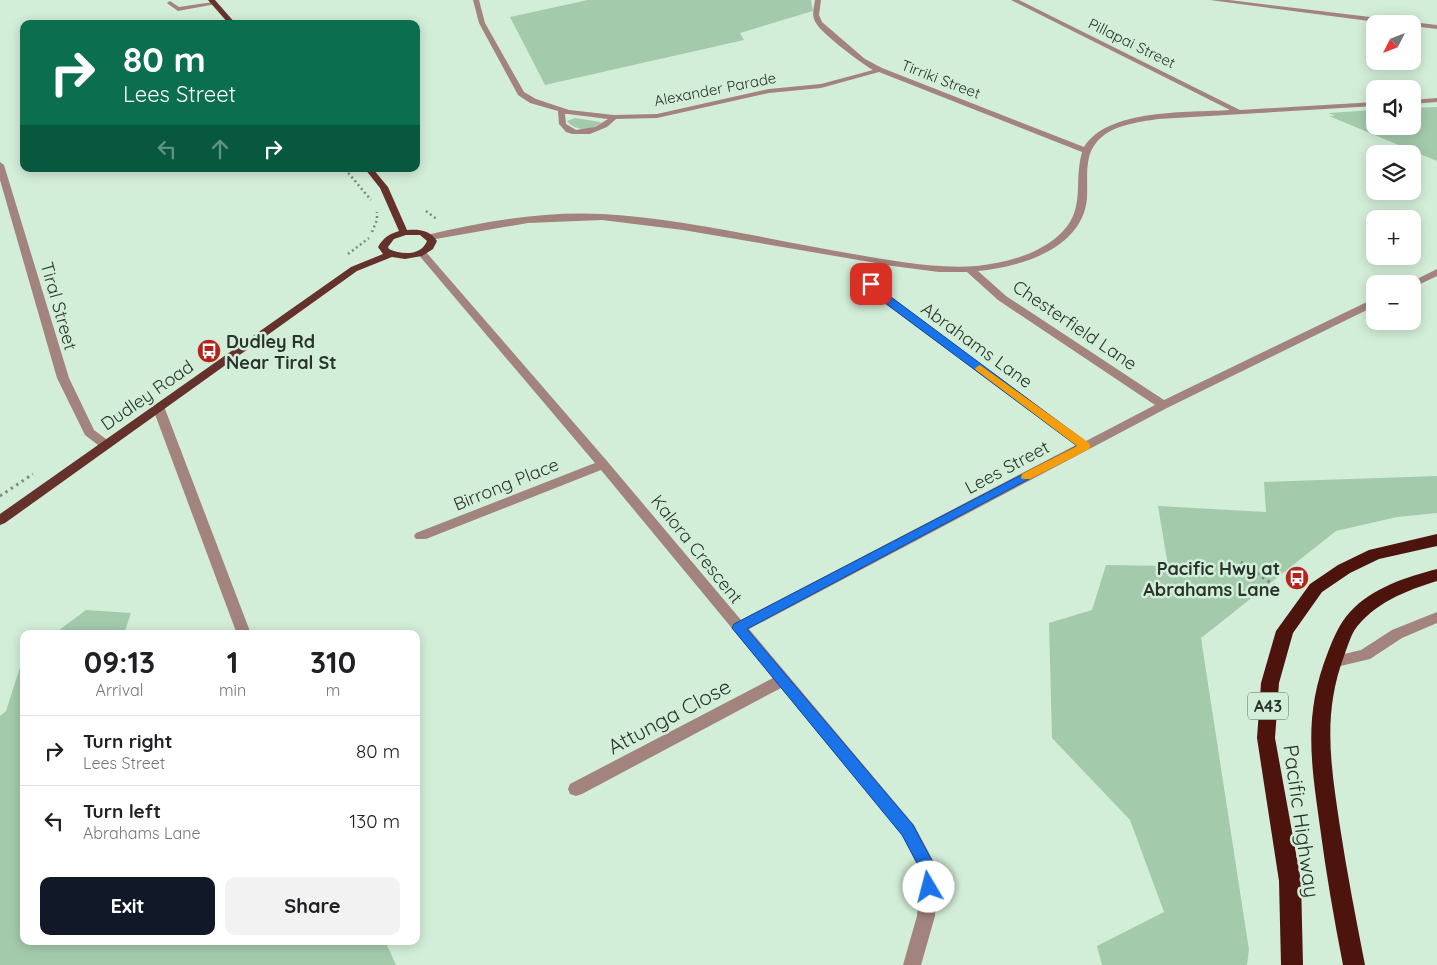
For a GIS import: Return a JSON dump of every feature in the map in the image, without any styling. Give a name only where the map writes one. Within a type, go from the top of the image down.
[{"type":"highway","name":"Pacific Highway","points":[[1292,965],[1290,881],[1266,738],[1270,684],[1285,631],[1316,588],[1344,569],[1375,554],[1437,540]]},
{"type":"highway","name":"Pacific Highway","points":[[1354,965],[1334,854],[1319,753],[1320,716],[1325,686],[1332,662],[1350,624],[1367,607],[1400,587],[1437,575]]},
{"type":"main road","points":[[212,2],[229,20]]},
{"type":"main road","points":[[372,172],[384,187],[404,232]]},
{"type":"main road","points":[[404,232],[418,232],[430,237],[431,245],[422,253],[403,256],[390,254],[383,247],[386,241],[404,232]]},
{"type":"main road","name":"Dudley Road","points":[[0,520],[354,269],[390,254]]},
{"type":"street","name":"Alexander Parade","points":[[476,0],[482,22],[521,93],[532,101],[562,110],[614,117],[657,116],[755,93],[821,86],[851,80],[879,70]]},
{"type":"street","name":"Tirriki Street","points":[[818,0],[816,15],[819,23],[862,61],[879,70],[1086,151]]},
{"type":"street","name":"Pillapai Street","points":[[1014,0],[1237,111]]},
{"type":"street","points":[[1213,0],[1366,18]]},
{"type":"street","points":[[170,3],[178,9],[212,2]]},
{"type":"street","points":[[1421,25],[1437,27]]},
{"type":"street","points":[[1421,101],[1437,100]]},
{"type":"street","points":[[430,237],[516,221],[605,217],[642,221],[907,266],[970,270],[1019,261],[1056,242],[1071,229],[1080,214],[1082,204],[1086,151],[1098,136],[1107,130],[1131,122],[1167,116],[1366,104]]},
{"type":"street","points":[[562,110],[561,120],[563,126],[579,131],[598,130],[610,124],[614,117]]},
{"type":"street","name":"Tiral Street","points":[[0,164],[63,378],[89,432],[106,446]]},
{"type":"street","name":"Kalora Crescent","points":[[422,253],[603,464],[908,830],[930,872],[926,916],[912,965]]},
{"type":"street","name":"Abrahams Lane","points":[[881,262],[871,284],[876,292],[1085,446]]},
{"type":"street","name":"Chesterfield Lane","points":[[970,270],[1002,298],[1163,405]]},
{"type":"street","points":[[1421,280],[1437,272]]},
{"type":"street","name":"Lees Street","points":[[738,628],[1163,405],[1366,306]]},
{"type":"street","points":[[158,409],[242,630]]},
{"type":"street","name":"Birrong Place","points":[[421,536],[603,464]]},
{"type":"street","points":[[1332,662],[1366,655],[1397,634],[1437,617]]},
{"type":"street","name":"Attunga Close","points":[[576,789],[783,680]]},
{"type":"path","points":[[348,172],[372,201]]},
{"type":"path","points":[[347,255],[370,237],[377,220],[376,207]]},
{"type":"path","points":[[426,211],[440,221]]},
{"type":"path","points":[[116,415],[139,399]]},
{"type":"path","points":[[1241,562],[1275,586]]},
{"type":"green space","points":[[588,0],[811,0],[813,11],[740,33],[744,40],[545,85],[510,17]]},
{"type":"green space","points":[[1437,107],[1437,161],[1421,154],[1421,145],[1399,145],[1375,135],[1421,135],[1421,108]]},
{"type":"green space","points":[[1366,111],[1366,131],[1329,116],[1335,116],[1329,113]]},
{"type":"green space","points":[[575,118],[601,122],[589,129],[584,129],[574,127],[567,121]]},
{"type":"green space","points":[[1437,476],[1437,513],[1397,517],[1336,531],[1201,638],[1249,950],[1247,965],[1102,965],[1097,946],[1164,912],[1130,820],[1052,738],[1049,623],[1092,610],[1106,565],[1168,566],[1158,506],[1266,512],[1264,482]]},
{"type":"green space","points":[[86,610],[131,613],[125,630],[59,630]]},
{"type":"green space","points":[[20,667],[20,945],[387,945],[396,965],[0,965],[0,716],[6,711]]},
{"type":"slow traffic","points":[[980,368],[1085,446],[1026,477]]},
{"type":"place","name":"Dudley Rd Near Tiral St","points":[[209,351]]},
{"type":"place","name":"Pacific Hwy at Abrahams Lane","points":[[1297,578]]},
{"type":"route","points":[[871,284],[876,292],[1085,446],[738,628],[908,830],[930,872],[929,887]]}]
